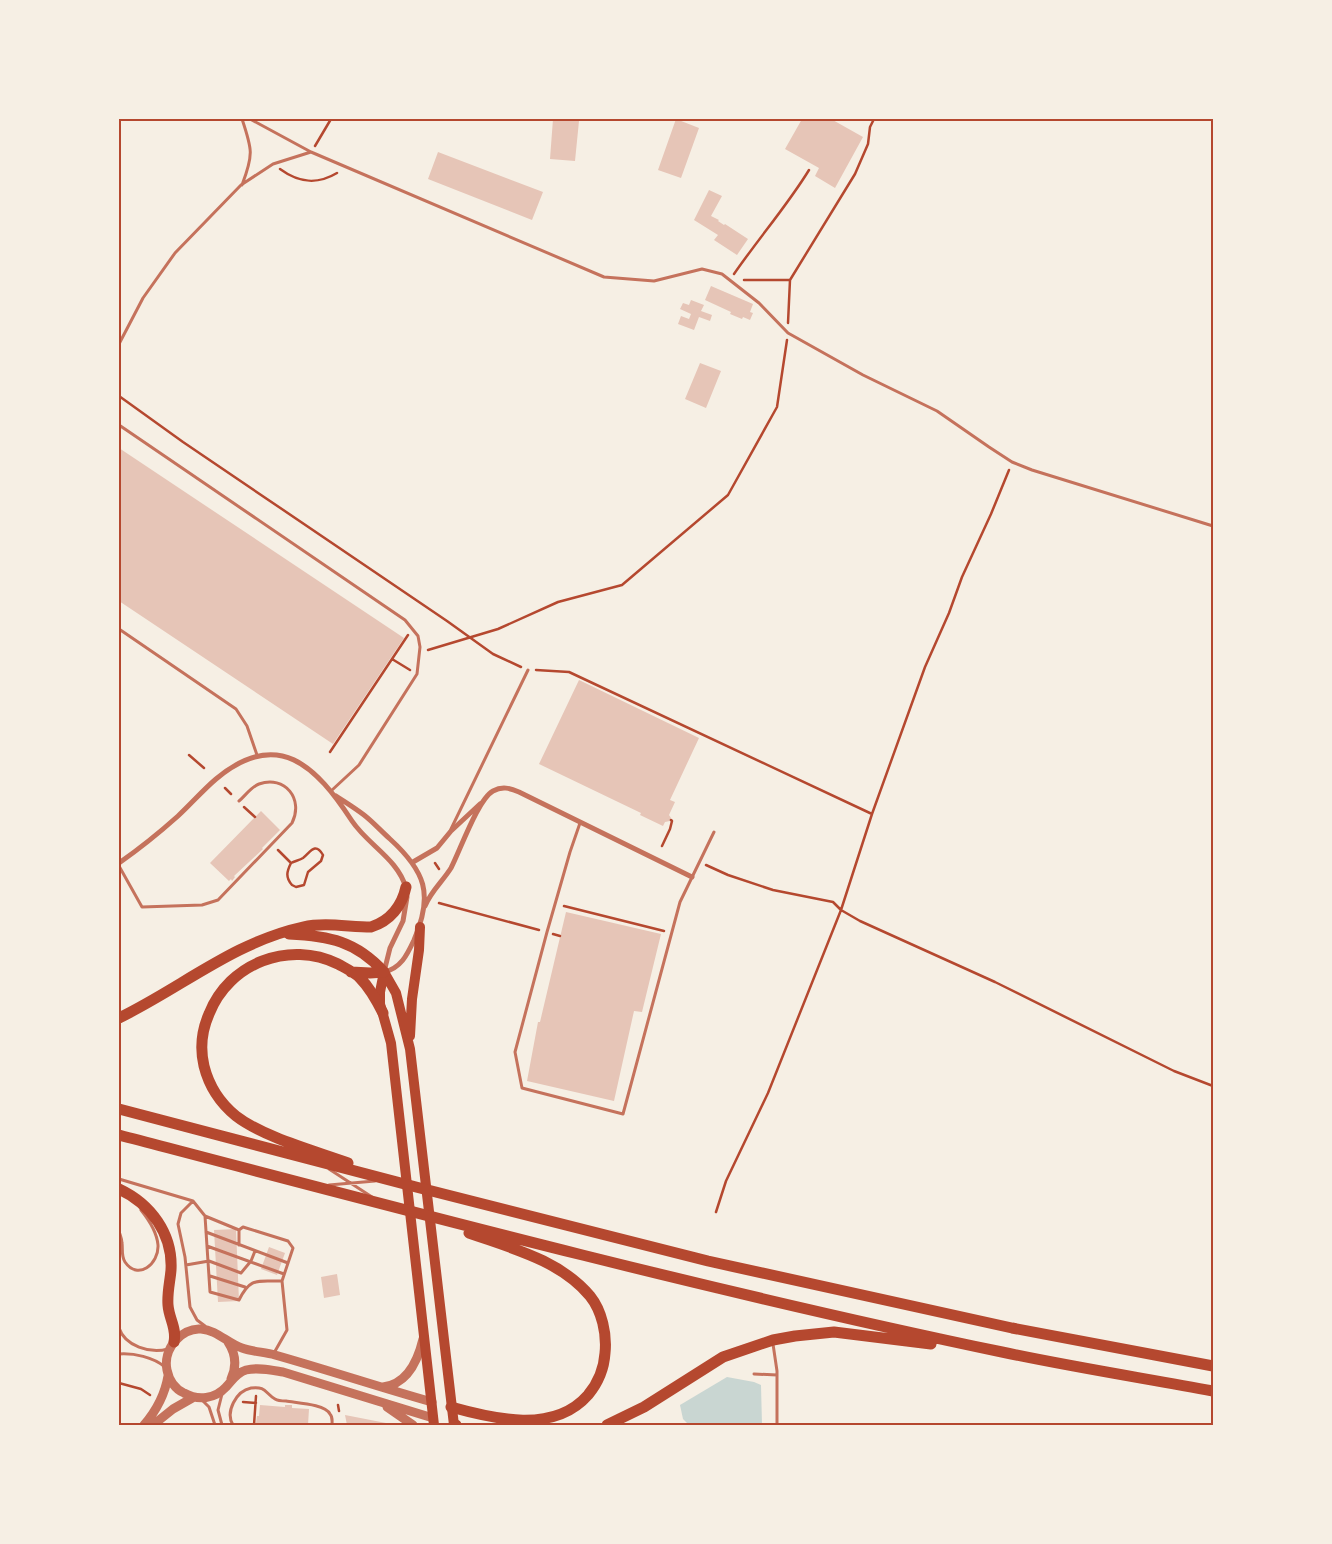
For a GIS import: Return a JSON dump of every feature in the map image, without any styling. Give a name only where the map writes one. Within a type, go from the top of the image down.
[{"type":"highway","points":[[119,1018],[150,1002],[230,954],[264,939],[303,927],[366,927],[377,925],[389,918],[397,909],[406,887]]},
{"type":"highway","points":[[282,934],[314,935],[344,942],[362,951],[384,972]]},
{"type":"highway","points":[[383,1013],[365,984],[351,972],[324,958],[296,954],[273,957],[246,969],[222,990],[208,1016],[202,1045],[205,1069],[219,1098],[229,1110],[251,1126],[416,1187]]},
{"type":"highway","points":[[351,972],[370,974],[384,972]]},
{"type":"highway","points":[[119,1109],[318,1162],[708,1261],[1012,1328],[1213,1366]]},
{"type":"highway","points":[[119,1135],[411,1212],[702,1285],[1005,1353],[1213,1391]]},
{"type":"highway","points":[[119,1189],[135,1198],[151,1211],[158,1219],[166,1238],[171,1266],[168,1306],[175,1329],[172,1345]]},
{"type":"highway","points":[[411,1212],[532,1256],[565,1274],[590,1297],[601,1316],[605,1335],[605,1355],[599,1378],[581,1401],[562,1414],[543,1419],[519,1420],[474,1413],[451,1407]]},
{"type":"highway","points":[[607,1425],[644,1407],[723,1357],[773,1340],[834,1332],[1005,1353]]},
{"type":"main road","points":[[410,1050],[412,1000],[419,950],[420,927]]},
{"type":"main road","points":[[384,972],[396,993],[410,1050],[454,1425],[434,1421],[391,1043],[380,992],[384,972]]},
{"type":"main road","points":[[432,1402],[451,1407]]},
{"type":"street","points":[[119,865],[176,818],[216,779],[241,762],[257,755],[277,755],[298,762],[309,769],[336,796],[364,815],[413,862],[418,871],[424,890],[420,927],[403,960],[395,968],[384,972]]},
{"type":"street","points":[[413,862],[437,848],[451,831],[492,792],[505,788],[512,789],[692,877]]},
{"type":"street","points":[[336,796],[356,827],[398,870],[406,887],[407,901],[404,921],[390,948],[384,972]]},
{"type":"street","points":[[423,911],[431,894],[454,863],[482,802]]},
{"type":"street","points":[[144,1425],[161,1400],[166,1387],[167,1359],[172,1345],[183,1334],[194,1329],[213,1331],[241,1348],[273,1354],[379,1388],[432,1402]]},
{"type":"street","points":[[379,1388],[393,1385],[408,1373],[420,1353],[424,1336]]},
{"type":"street","points":[[223,1337],[229,1343],[234,1353],[235,1366],[227,1386]]},
{"type":"street","points":[[153,1425],[173,1409],[197,1398],[212,1396],[227,1386],[235,1376],[246,1370],[256,1368],[283,1372],[379,1401],[434,1421]]},
{"type":"street","points":[[168,1373],[178,1390],[197,1398]]},
{"type":"street","points":[[379,1401],[413,1425]]},
{"type":"lane","points":[[241,185],[249,168],[252,148],[242,119]]},
{"type":"lane","points":[[250,119],[312,152],[604,277],[654,280],[702,268],[722,274],[759,303],[788,333],[863,375],[936,411],[1012,462],[1032,470],[1213,526]]},
{"type":"lane","points":[[119,344],[143,298],[175,253],[241,185],[273,164],[312,152]]},
{"type":"lane","points":[[119,426],[405,620],[418,636],[420,652],[417,674],[359,765],[331,791]]},
{"type":"lane","points":[[119,630],[212,691],[240,713],[247,726],[257,755]]},
{"type":"lane","points":[[451,831],[528,670]]},
{"type":"lane","points":[[119,865],[142,907],[202,905],[218,900],[292,823],[296,807],[295,800],[288,790],[279,783],[269,782],[255,786],[240,803]]},
{"type":"lane","points":[[580,823],[547,932],[515,1052],[522,1088],[623,1114],[680,902],[714,832]]},
{"type":"lane","points":[[318,1162],[385,1205]]},
{"type":"lane","points":[[119,1179],[193,1201],[205,1216],[238,1230]]},
{"type":"lane","points":[[314,1186],[388,1180]]},
{"type":"lane","points":[[119,1189],[138,1206],[153,1230],[158,1244],[154,1262],[146,1269],[137,1270],[127,1264],[124,1260],[119,1232]]},
{"type":"lane","points":[[193,1201],[181,1213],[178,1224],[186,1265],[190,1307],[197,1320],[213,1331]]},
{"type":"lane","points":[[205,1216],[210,1292],[239,1300],[251,1282],[282,1281]]},
{"type":"lane","points":[[238,1230],[243,1227],[288,1241],[293,1248],[282,1281],[287,1330],[273,1354]]},
{"type":"lane","points":[[238,1230],[240,1245]]},
{"type":"lane","points":[[206,1232],[288,1263]]},
{"type":"lane","points":[[207,1246],[284,1274]]},
{"type":"lane","points":[[186,1265],[208,1261],[241,1273],[251,1262],[255,1251]]},
{"type":"lane","points":[[210,1276],[246,1287]]},
{"type":"lane","points":[[119,1328],[126,1340],[134,1345],[156,1350],[172,1345]]},
{"type":"lane","points":[[773,1340],[777,1375],[777,1425]]},
{"type":"lane","points":[[119,1354],[132,1354],[160,1363],[168,1373]]},
{"type":"lane","points":[[754,1374],[777,1375]]},
{"type":"lane","points":[[222,1425],[218,1410],[227,1386]]},
{"type":"lane","points":[[233,1425],[230,1419],[232,1406],[250,1388],[257,1388],[267,1391],[275,1399],[316,1405],[327,1410],[332,1417],[332,1425]]},
{"type":"lane","points":[[197,1398],[209,1407],[215,1425]]},
{"type":"path","points":[[312,152],[332,119]]},
{"type":"path","points":[[420,652],[498,629],[558,602],[622,586],[728,495],[777,407],[788,333],[790,280],[855,174],[868,144],[870,128],[874,119]]},
{"type":"path","points":[[273,164],[292,178],[310,181],[327,179],[347,167]]},
{"type":"path","points":[[730,280],[809,170]]},
{"type":"path","points":[[730,280],[790,280]]},
{"type":"path","points":[[119,396],[183,442],[493,654],[528,670],[569,672],[872,814]]},
{"type":"path","points":[[716,1212],[726,1182],[768,1093],[841,910],[872,814],[925,667],[1012,462]]},
{"type":"path","points":[[330,752],[406,639]]},
{"type":"path","points":[[392,659],[417,674]]},
{"type":"path","points":[[189,755],[204,768]]},
{"type":"path","points":[[225,788],[231,794]]},
{"type":"path","points":[[240,803],[255,817]]},
{"type":"path","points":[[662,846],[670,829],[672,821],[670,820]]},
{"type":"path","points":[[315,849],[319,850],[323,855],[320,862],[308,872],[304,885],[299,887],[292,885],[287,877],[287,871],[291,862],[305,857],[309,851],[315,849]]},
{"type":"path","points":[[278,850],[291,862]]},
{"type":"path","points":[[699,862],[728,875],[773,890],[832,902],[841,910],[860,921],[995,982],[1174,1071],[1213,1086]]},
{"type":"path","points":[[435,863],[439,869]]},
{"type":"path","points":[[439,903],[540,930]]},
{"type":"path","points":[[564,906],[664,931]]},
{"type":"path","points":[[119,1383],[141,1389],[154,1397]]},
{"type":"path","points":[[254,1425],[256,1392]]},
{"type":"path","points":[[239,1402],[256,1403]]},
{"type":"path","points":[[338,1405],[339,1410]]},
{"type":"shaded area","points":[[727,1377],[761,1385],[762,1425],[689,1425],[683,1419],[680,1405]]},
{"type":"building","points":[[553,119],[579,121],[575,161],[550,159]]},
{"type":"building","points":[[676,119],[699,128],[681,178],[658,170]]},
{"type":"building","points":[[802,119],[831,119],[863,137],[835,188],[815,176],[819,168],[785,149]]},
{"type":"building","points":[[438,152],[543,192],[532,220],[428,179]]},
{"type":"building","points":[[709,190],[722,196],[711,216],[748,239],[737,255],[714,240],[718,235],[694,220]]},
{"type":"building","points":[[711,286],[753,304],[750,312],[753,313],[750,320],[730,314],[731,312],[705,300]]},
{"type":"building","points":[[691,300],[704,305],[701,311],[712,315],[710,321],[699,317],[694,330],[678,324],[681,316],[689,319],[691,314],[680,309],[683,303],[689,305]]},
{"type":"building","points":[[700,363],[721,371],[706,408],[685,399]]},
{"type":"building","points":[[119,448],[404,638],[333,744],[119,601]]},
{"type":"building","points":[[579,680],[699,738],[670,800],[675,802],[669,815],[670,821],[665,822],[663,826],[640,815],[641,813],[539,764]]},
{"type":"building","points":[[261,811],[280,830],[234,876],[232,881],[231,879],[229,881],[210,863]]},
{"type":"building","points":[[566,912],[661,934],[642,1012],[634,1011],[614,1101],[527,1081],[538,1022],[540,1022]]},
{"type":"building","points":[[236,1229],[239,1301],[218,1302],[214,1230]]},
{"type":"building","points":[[269,1247],[285,1253],[277,1275],[261,1269]]},
{"type":"building","points":[[337,1274],[340,1295],[324,1298],[321,1277]]},
{"type":"building","points":[[260,1405],[285,1407],[285,1405],[292,1405],[292,1408],[309,1409],[308,1425],[259,1425],[259,1423],[256,1423]]},
{"type":"building","points":[[345,1415],[386,1423],[387,1425],[347,1425]]}]
